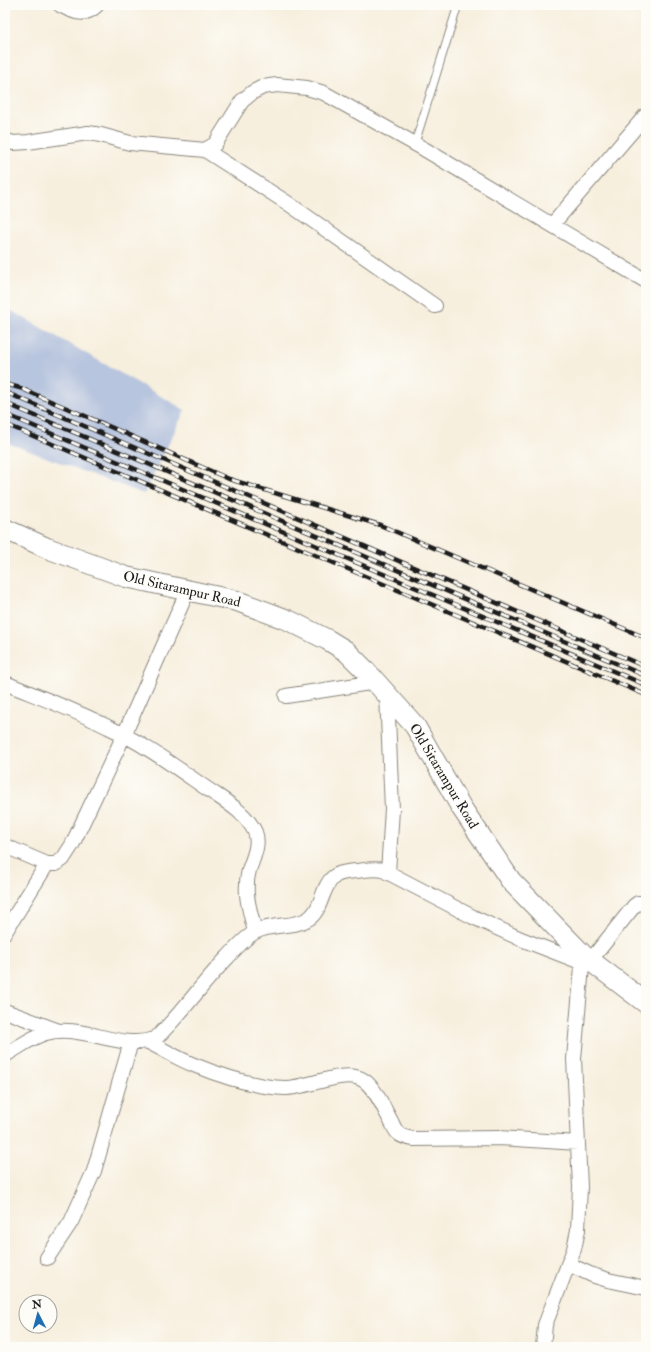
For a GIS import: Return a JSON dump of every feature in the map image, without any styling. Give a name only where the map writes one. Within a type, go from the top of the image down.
[{"type":"street","points":[[60,5],[81,13],[91,11],[97,5]]},
{"type":"street","points":[[205,150],[215,144],[242,101],[253,92],[263,87],[277,85],[307,88],[324,93],[415,144],[552,225],[644,276]]},
{"type":"street","points":[[552,225],[646,115]]},
{"type":"street","points":[[5,140],[13,143],[28,142],[88,133],[101,135],[130,144],[205,150],[289,204],[435,306]]},
{"type":"street","name":"Old Sitarampur Road","points":[[5,529],[47,548],[126,577],[238,601],[288,620],[328,640],[346,651],[382,688],[415,726],[461,807],[510,881],[585,960],[646,1003]]},
{"type":"street","points":[[5,846],[46,864],[56,864],[66,855],[124,735],[188,590]]},
{"type":"street","points":[[5,683],[124,735],[161,757],[237,810],[252,828],[257,841],[246,891],[255,932]]},
{"type":"street","points":[[286,696],[382,688],[392,809],[388,873]]},
{"type":"street","points":[[5,932],[46,864]]},
{"type":"street","points":[[5,1055],[34,1038],[45,1034],[59,1032],[70,1032],[131,1042],[148,1042],[155,1039],[163,1032],[217,968],[248,937],[255,932],[274,926],[299,923],[308,920],[317,909],[330,881],[335,875],[342,873],[378,869],[514,936],[585,960]]},
{"type":"street","points":[[543,1347],[545,1325],[574,1249],[578,1230],[580,1187],[574,1059],[585,960],[634,906],[638,903],[646,904]]},
{"type":"street","points":[[5,1011],[59,1032]]},
{"type":"street","points":[[47,1258],[71,1222],[94,1171],[131,1042]]},
{"type":"street","points":[[148,1042],[192,1065],[228,1077],[260,1085],[285,1088],[343,1077],[351,1076],[360,1078],[367,1082],[383,1106],[398,1133],[413,1139],[499,1138],[578,1143]]},
{"type":"street","points":[[568,1264],[592,1275],[608,1280],[646,1288]]},
{"type":"lane","points":[[415,144],[458,5]]},
{"type":"shaded area","points":[[5,307],[185,410],[144,494],[5,442]]},
{"type":"railway","points":[[5,384],[20,388],[104,424]]},
{"type":"railway","points":[[5,392],[646,667]]},
{"type":"railway","points":[[5,403],[646,676]]},
{"type":"railway","points":[[5,414],[646,685]]},
{"type":"railway","points":[[99,422],[229,479],[380,525],[646,638]]},
{"type":"railway","points":[[5,424],[646,695]]}]
